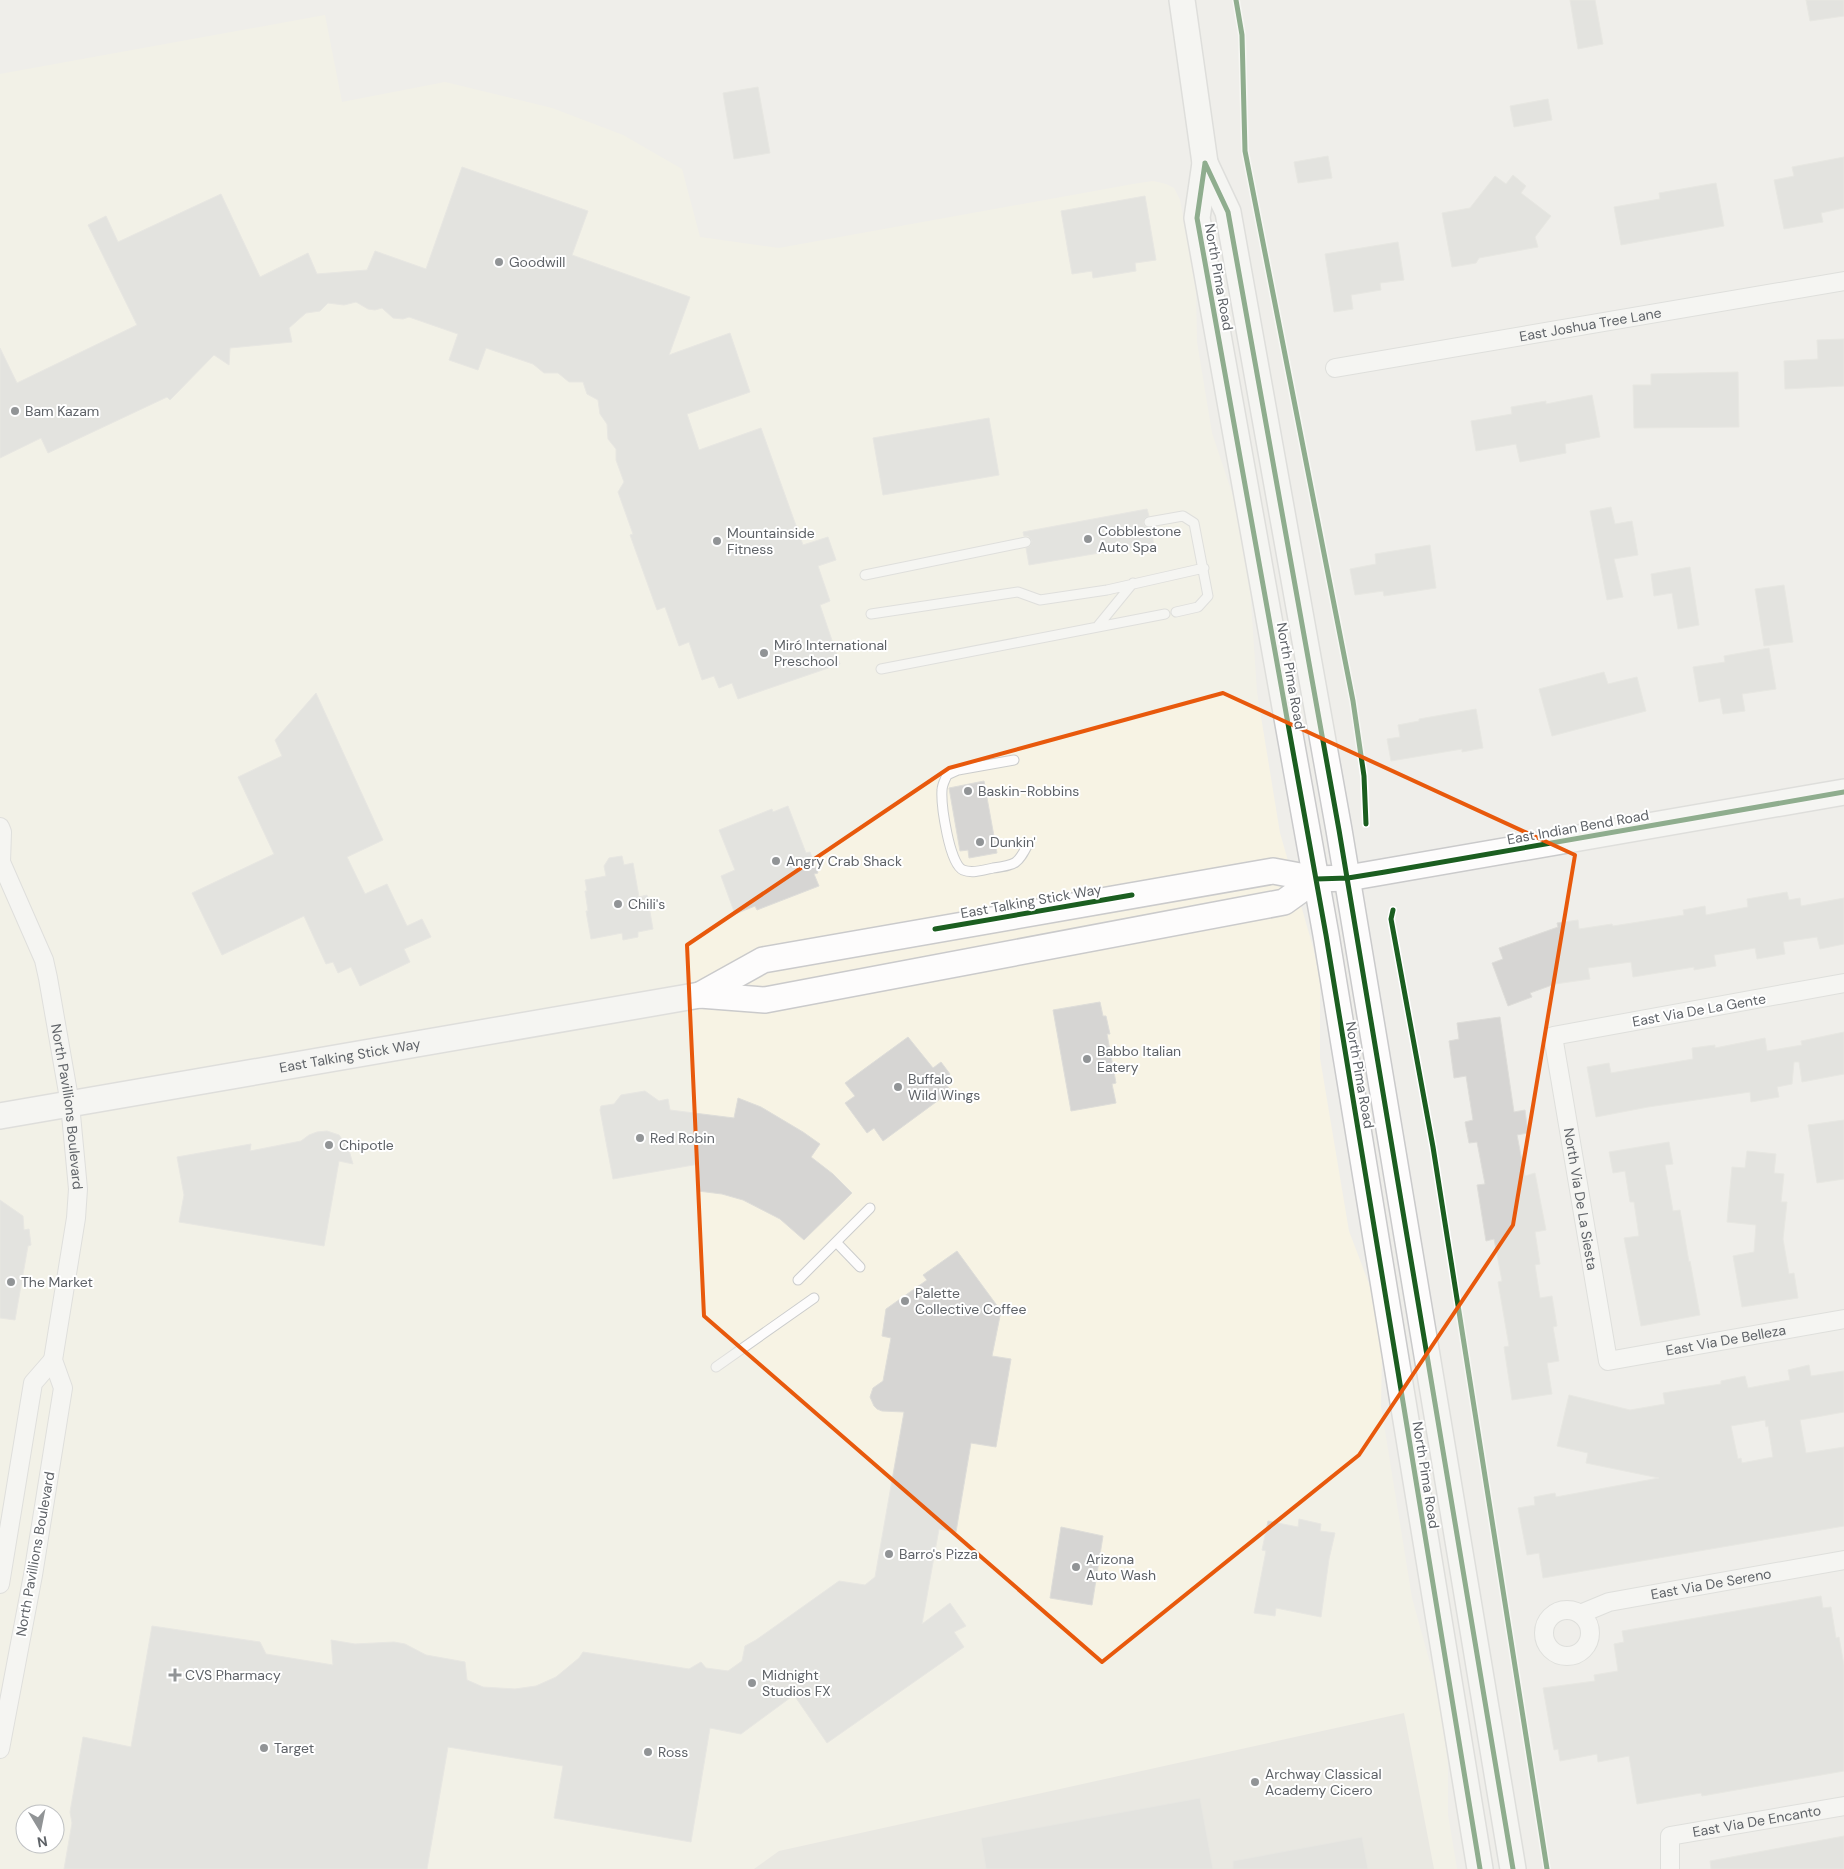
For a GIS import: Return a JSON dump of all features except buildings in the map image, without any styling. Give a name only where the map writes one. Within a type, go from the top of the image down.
[{"type":"main road","name":"North Pima Road","points":[[1182,0],[1205,163],[1197,218],[1316,879],[1480,1869]]},
{"type":"main road","name":"North Pima Road","points":[[1205,163],[1228,212],[1348,878],[1513,1869]]},
{"type":"main road","name":"East Indian Bend Road","points":[[1316,879],[1348,878],[1844,792]]},
{"type":"main road","name":"East Talking Stick Way","points":[[700,995],[763,960],[1272,870],[1316,879]]},
{"type":"main road","name":"East Talking Stick Way","points":[[0,1116],[700,995],[765,1000],[1284,902],[1316,879]]},
{"type":"main road","points":[[795,994],[846,968],[921,953],[929,945],[934,930]]},
{"type":"main road","points":[[1382,1270],[1390,1271],[1400,1278],[1403,1285],[1429,1440],[1447,1471]]},
{"type":"street","name":"East Joshua Tree Lane","points":[[1335,368],[1844,281]]},
{"type":"street","name":"North Pavillions Boulevard","points":[[0,827],[2,832],[1,861],[44,960],[70,1104],[78,1201],[53,1360],[63,1388],[33,1575],[0,1749]]},
{"type":"street","name":"East Via De La Gente","points":[[1553,1036],[1844,984]]},
{"type":"street","name":"North Via De La Siesta","points":[[1553,1036],[1608,1361]]},
{"type":"street","name":"East Via De Belleza","points":[[1608,1361],[1844,1319]]},
{"type":"street","points":[[0,1584],[33,1384],[53,1360]]},
{"type":"street","name":"East Via De Sereno","points":[[1580,1614],[1609,1602],[1844,1560]]},
{"type":"street","name":"East Via De Encanto","points":[[1670,1869],[1670,1836],[1844,1806]]},
{"type":"lane","points":[[1149,522],[1183,516],[1194,523],[1208,596],[1198,607],[1176,612]]},
{"type":"lane","points":[[865,575],[1026,542]]},
{"type":"lane","points":[[871,614],[1018,592],[1040,600],[1107,590],[1204,568]]},
{"type":"lane","points":[[1097,627],[1133,583]]},
{"type":"lane","points":[[881,669],[1165,614]]},
{"type":"lane","points":[[1014,760],[958,770],[947,775],[942,789],[943,807],[951,852],[956,864],[962,870],[974,872],[1008,866],[1020,860],[1028,844]]},
{"type":"lane","points":[[798,1280],[870,1208]]},
{"type":"lane","points":[[836,1242],[860,1268]]},
{"type":"lane","points":[[716,1367],[814,1298]]},
{"type":"highlighted area","points":[[1223,693],[1575,855],[1513,1225],[1359,1455],[1102,1662],[704,1316],[687,945],[949,768]]},
{"type":"shaded area","points":[[325,15],[342,102],[445,82],[552,108],[623,135],[682,169],[700,237],[779,248],[1133,184],[1153,181],[1174,188],[1180,200],[1194,274],[1197,342],[1212,433],[1234,499],[1250,587],[1257,692],[1280,833],[1313,947],[1320,980],[1320,1058],[1349,1231],[1374,1297],[1382,1354],[1381,1406],[1412,1598],[1438,1692],[1448,1762],[1448,1815],[1457,1869],[0,1869],[0,74]]},
{"type":"shaded area","name":"Archway Classical Academy Cicero","points":[[1404,1713],[1434,1869],[754,1869],[779,1851]]},
{"type":"cycle path","points":[[1236,0],[1242,35],[1245,151],[1353,701],[1364,776],[1366,824]]},
{"type":"cycle path","points":[[1205,163],[1228,212],[1339,830],[1513,1869]]},
{"type":"cycle path","points":[[1205,163],[1197,218],[1326,935],[1480,1869]]},
{"type":"cycle path","points":[[1316,879],[1348,878],[1385,872],[1844,792]]},
{"type":"cycle path","points":[[935,929],[1132,895]]},
{"type":"cycle path","points":[[1393,910],[1391,919],[1433,1147],[1547,1869]]},
{"type":"place","name":"Goodwill","points":[[499,262]]},
{"type":"place","name":"Bam Kazam","points":[[15,411]]},
{"type":"place","name":"Cobblestone Auto Spa","points":[[1088,539]]},
{"type":"place","name":"Mountainside Fitness","points":[[717,541]]},
{"type":"place","name":"Miró International Preschool","points":[[764,653]]},
{"type":"place","name":"Baskin-Robbins","points":[[968,791]]},
{"type":"place","name":"Dunkin'","points":[[980,842]]},
{"type":"place","name":"Angry Crab Shack","points":[[776,861]]},
{"type":"place","name":"Chili's","points":[[618,904]]},
{"type":"place","name":"Babbo Italian Eatery","points":[[1087,1059]]},
{"type":"place","name":"Buffalo Wild Wings","points":[[898,1087]]},
{"type":"place","name":"Red Robin","points":[[640,1138]]},
{"type":"place","name":"Chipotle","points":[[329,1145]]},
{"type":"place","name":"The Market","points":[[11,1282]]},
{"type":"place","name":"Palette Collective Coffee","points":[[905,1301]]},
{"type":"place","name":"Barro's Pizza","points":[[889,1554]]},
{"type":"place","name":"Arizona Auto Wash","points":[[1076,1567]]},
{"type":"place","name":"CVS Pharmacy","points":[[175,1675]]},
{"type":"place","name":"Midnight Studios FX","points":[[752,1683]]},
{"type":"place","name":"Target","points":[[264,1748]]},
{"type":"place","name":"Ross","points":[[648,1752]]},
{"type":"place","name":"Archway Classical Academy Cicero","points":[[1255,1782]]}]
